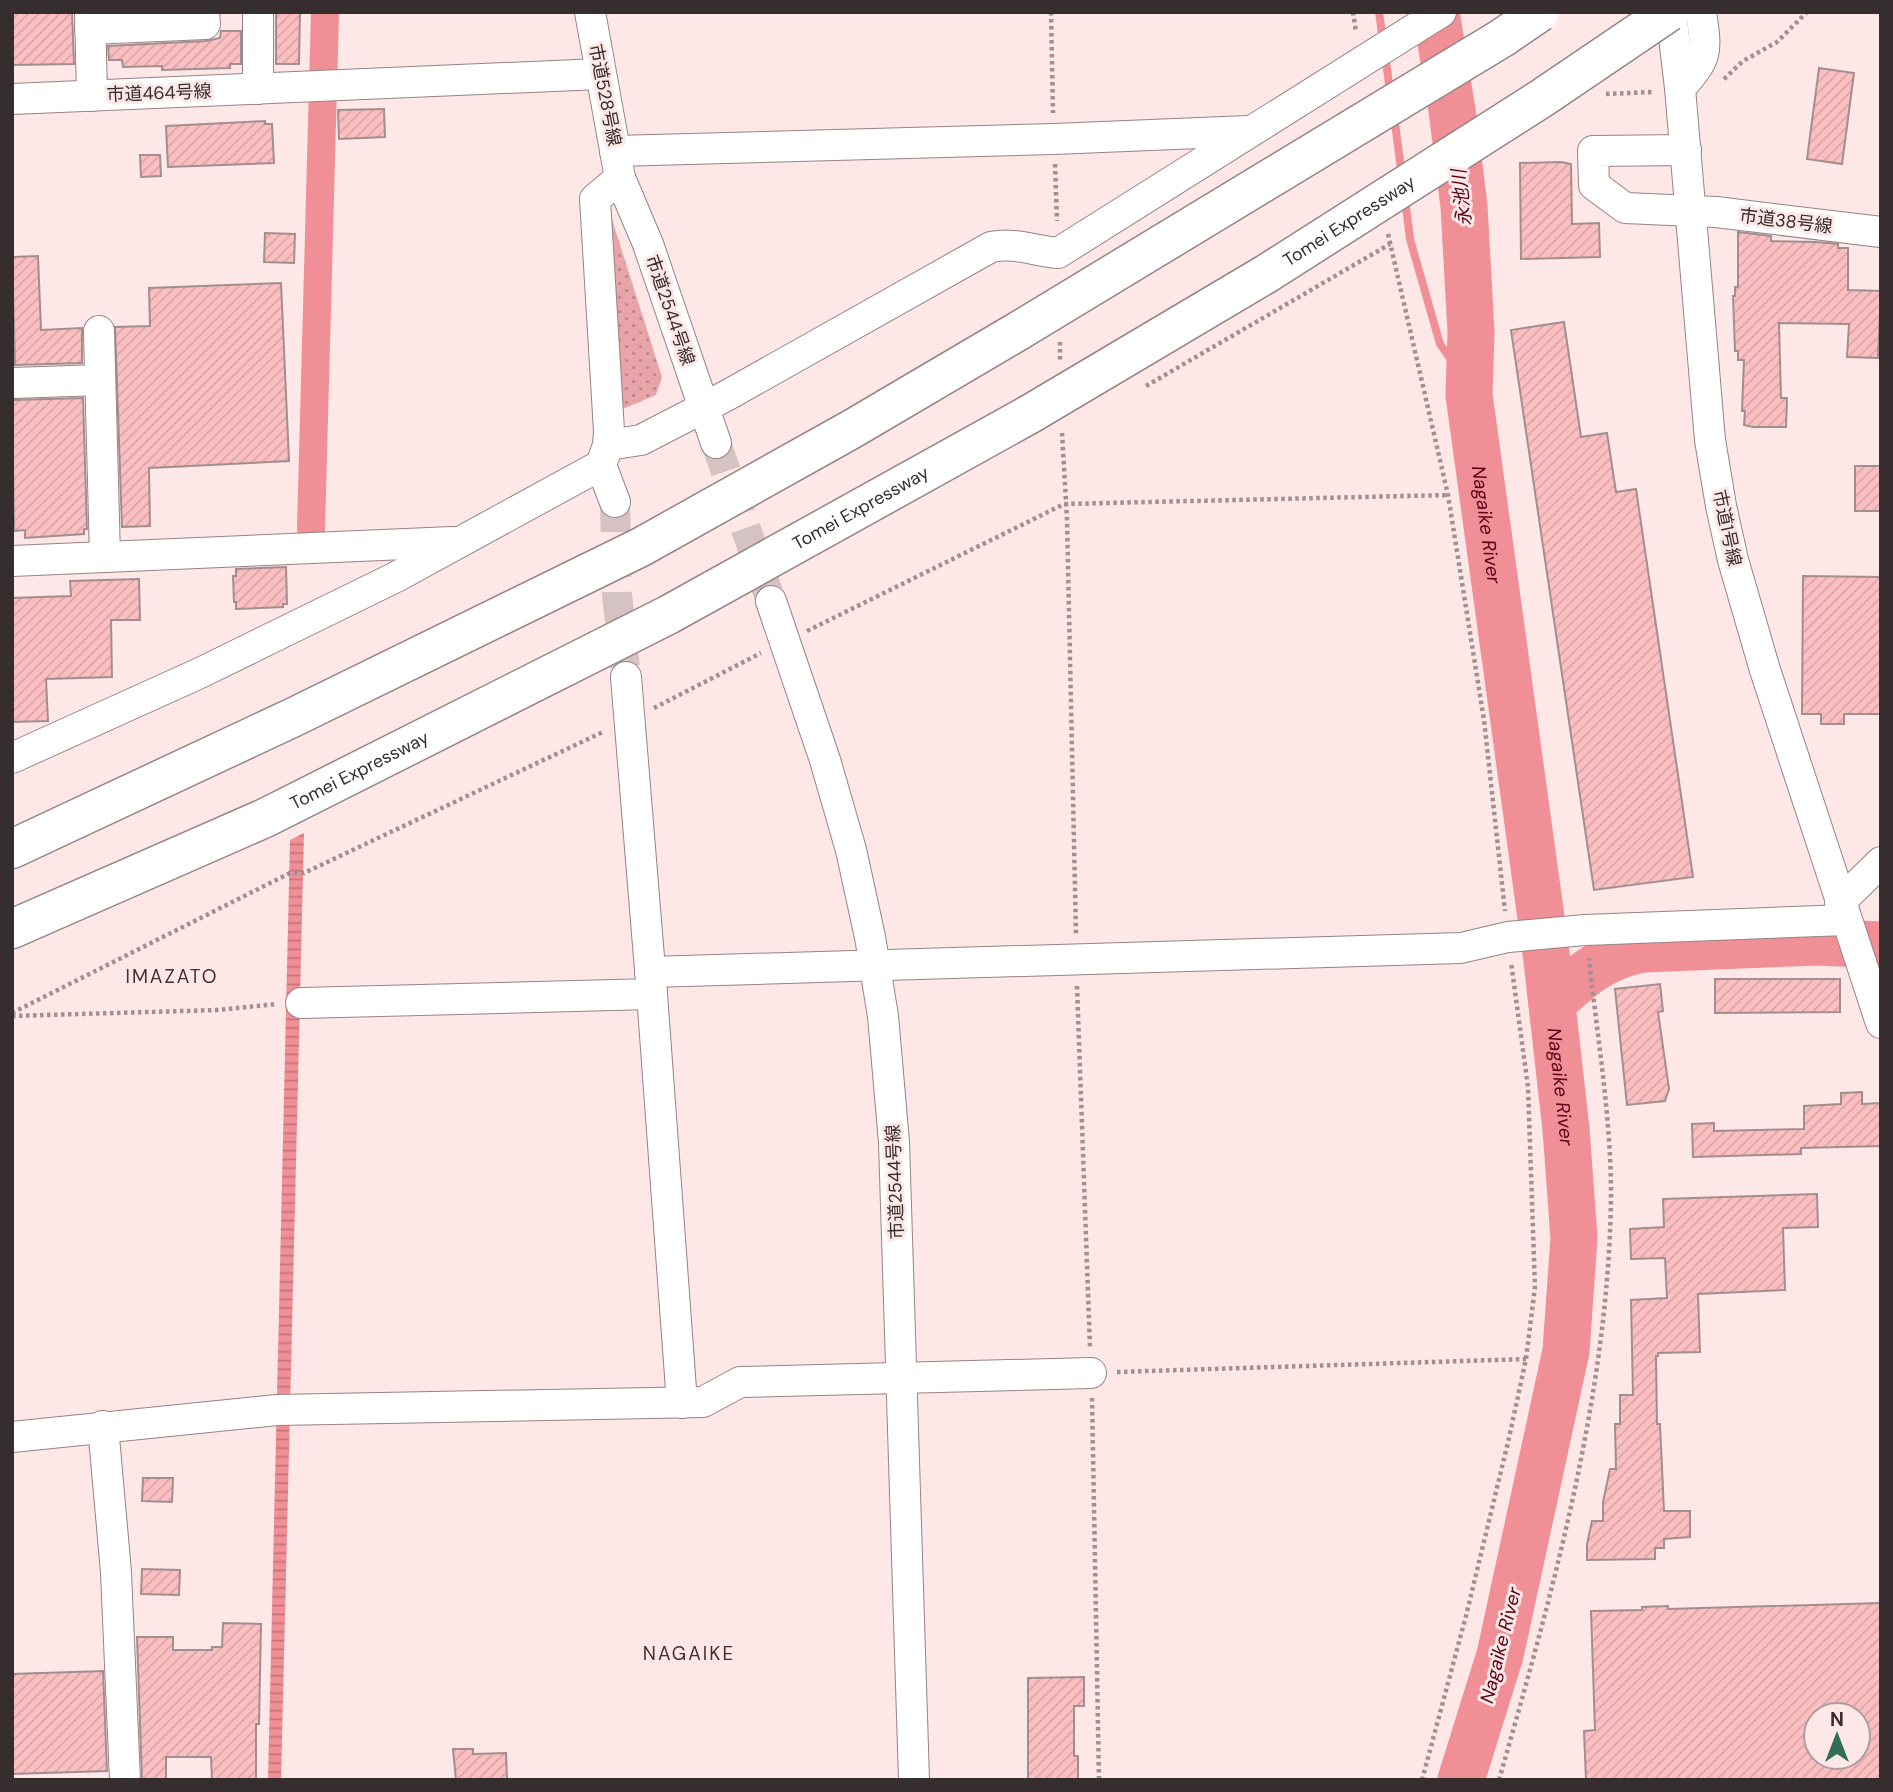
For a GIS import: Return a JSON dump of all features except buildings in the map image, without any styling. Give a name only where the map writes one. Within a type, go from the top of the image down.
[{"type":"highway","points":[[12,849],[294,718],[641,547],[1020,331],[1502,38],[1540,12]]},
{"type":"highway","name":"Tomei Expressway","points":[[12,929],[265,818],[643,627],[1030,414],[1266,274],[1542,98],[1670,12]]},
{"type":"street","points":[[92,96],[90,20],[205,24],[204,12]]},
{"type":"street","points":[[258,12],[258,89]]},
{"type":"street","name":"市道528号線","points":[[590,12],[618,165]]},
{"type":"street","points":[[12,758],[200,673],[396,577],[462,541],[605,455],[641,440],[991,247],[1018,244],[1058,253],[1441,12]]},
{"type":"street","name":"市道1号線","points":[[1670,12],[1681,88],[1709,429],[1723,517],[1765,670],[1861,964],[1878,1006]]},
{"type":"street","points":[[1681,88],[1701,64],[1706,44],[1701,12]]},
{"type":"street","name":"市道464号線","points":[[12,99],[600,74]]},
{"type":"street","points":[[615,502],[605,455],[595,199],[618,165],[1040,140],[1252,131]]},
{"type":"street","name":"市道38号線","points":[[1686,150],[1592,151],[1594,185],[1625,208],[1691,211],[1881,232]]},
{"type":"street","name":"市道2544号線","points":[[618,165],[716,443]]},
{"type":"street","points":[[99,331],[105,557]]},
{"type":"street","points":[[12,383],[100,380]]},
{"type":"street","points":[[12,561],[462,541]]},
{"type":"street","name":"市道2544号線","points":[[771,601],[825,760],[851,850],[876,966],[891,1094],[914,1780]]},
{"type":"street","points":[[626,677],[682,1403]]},
{"type":"street","points":[[294,1003],[651,983],[876,966],[1461,948],[1511,937],[1579,931],[1846,918],[1881,862]]},
{"type":"street","points":[[12,1437],[284,1410],[703,1402],[740,1382],[1091,1373]]},
{"type":"street","points":[[103,1426],[116,1572],[125,1780]]},
{"type":"path","points":[[1719,83],[1743,61],[1777,42],[1807,12]]},
{"type":"path","points":[[1144,387],[1390,244],[1448,495],[1484,720],[1511,937]]},
{"type":"path","points":[[1074,428],[1062,434],[1067,519],[1076,960],[1091,1373],[1099,1780]]},
{"type":"path","points":[[785,642],[1065,504],[1448,495]]},
{"type":"path","points":[[12,1014],[290,873],[304,873],[681,696],[744,662]]},
{"type":"path","points":[[1499,1780],[1551,1586],[1582,1452],[1602,1341],[1611,1196],[1609,1144],[1589,959]]},
{"type":"path","points":[[1422,1780],[1466,1616],[1509,1438],[1526,1359],[1535,1287],[1528,1087],[1514,984]]},
{"type":"path","points":[[12,1014],[218,1010],[294,1003]]},
{"type":"path","points":[[1091,1373],[1526,1359]]},
{"type":"shaded area","points":[[610,213],[662,377],[656,395],[618,411]]},
{"type":"shaded area","points":[[304,833],[281,1780],[268,1780],[290,840]]},
{"type":"waterway","points":[[311,529],[325,12]]},
{"type":"waterway","points":[[1379,12],[1383,41]]},
{"type":"waterway","name":"Nagaike River","points":[[1436,12],[1464,206],[1471,332],[1469,395],[1547,961],[1566,1129],[1574,1238],[1566,1351],[1500,1655],[1461,1780]]},
{"type":"waterway","points":[[1385,53],[1390,92]]},
{"type":"waterway","points":[[1394,116],[1402,176]]},
{"type":"waterway","points":[[1405,199],[1410,239],[1440,344],[1469,385]]},
{"type":"waterway","points":[[1552,1003],[1593,968],[1629,952],[1643,949],[1818,942],[1881,945]]},
{"type":"tunnel","points":[[716,443],[771,601]]},
{"type":"tunnel","points":[[615,502],[617,595],[626,677]]},
{"type":"district","name":"IMAZATO","points":[[172,976]]},
{"type":"district","name":"NAGAIKE","points":[[689,1653]]},
{"type":"water label","name":"永池川","points":[[1461,198]]}]
